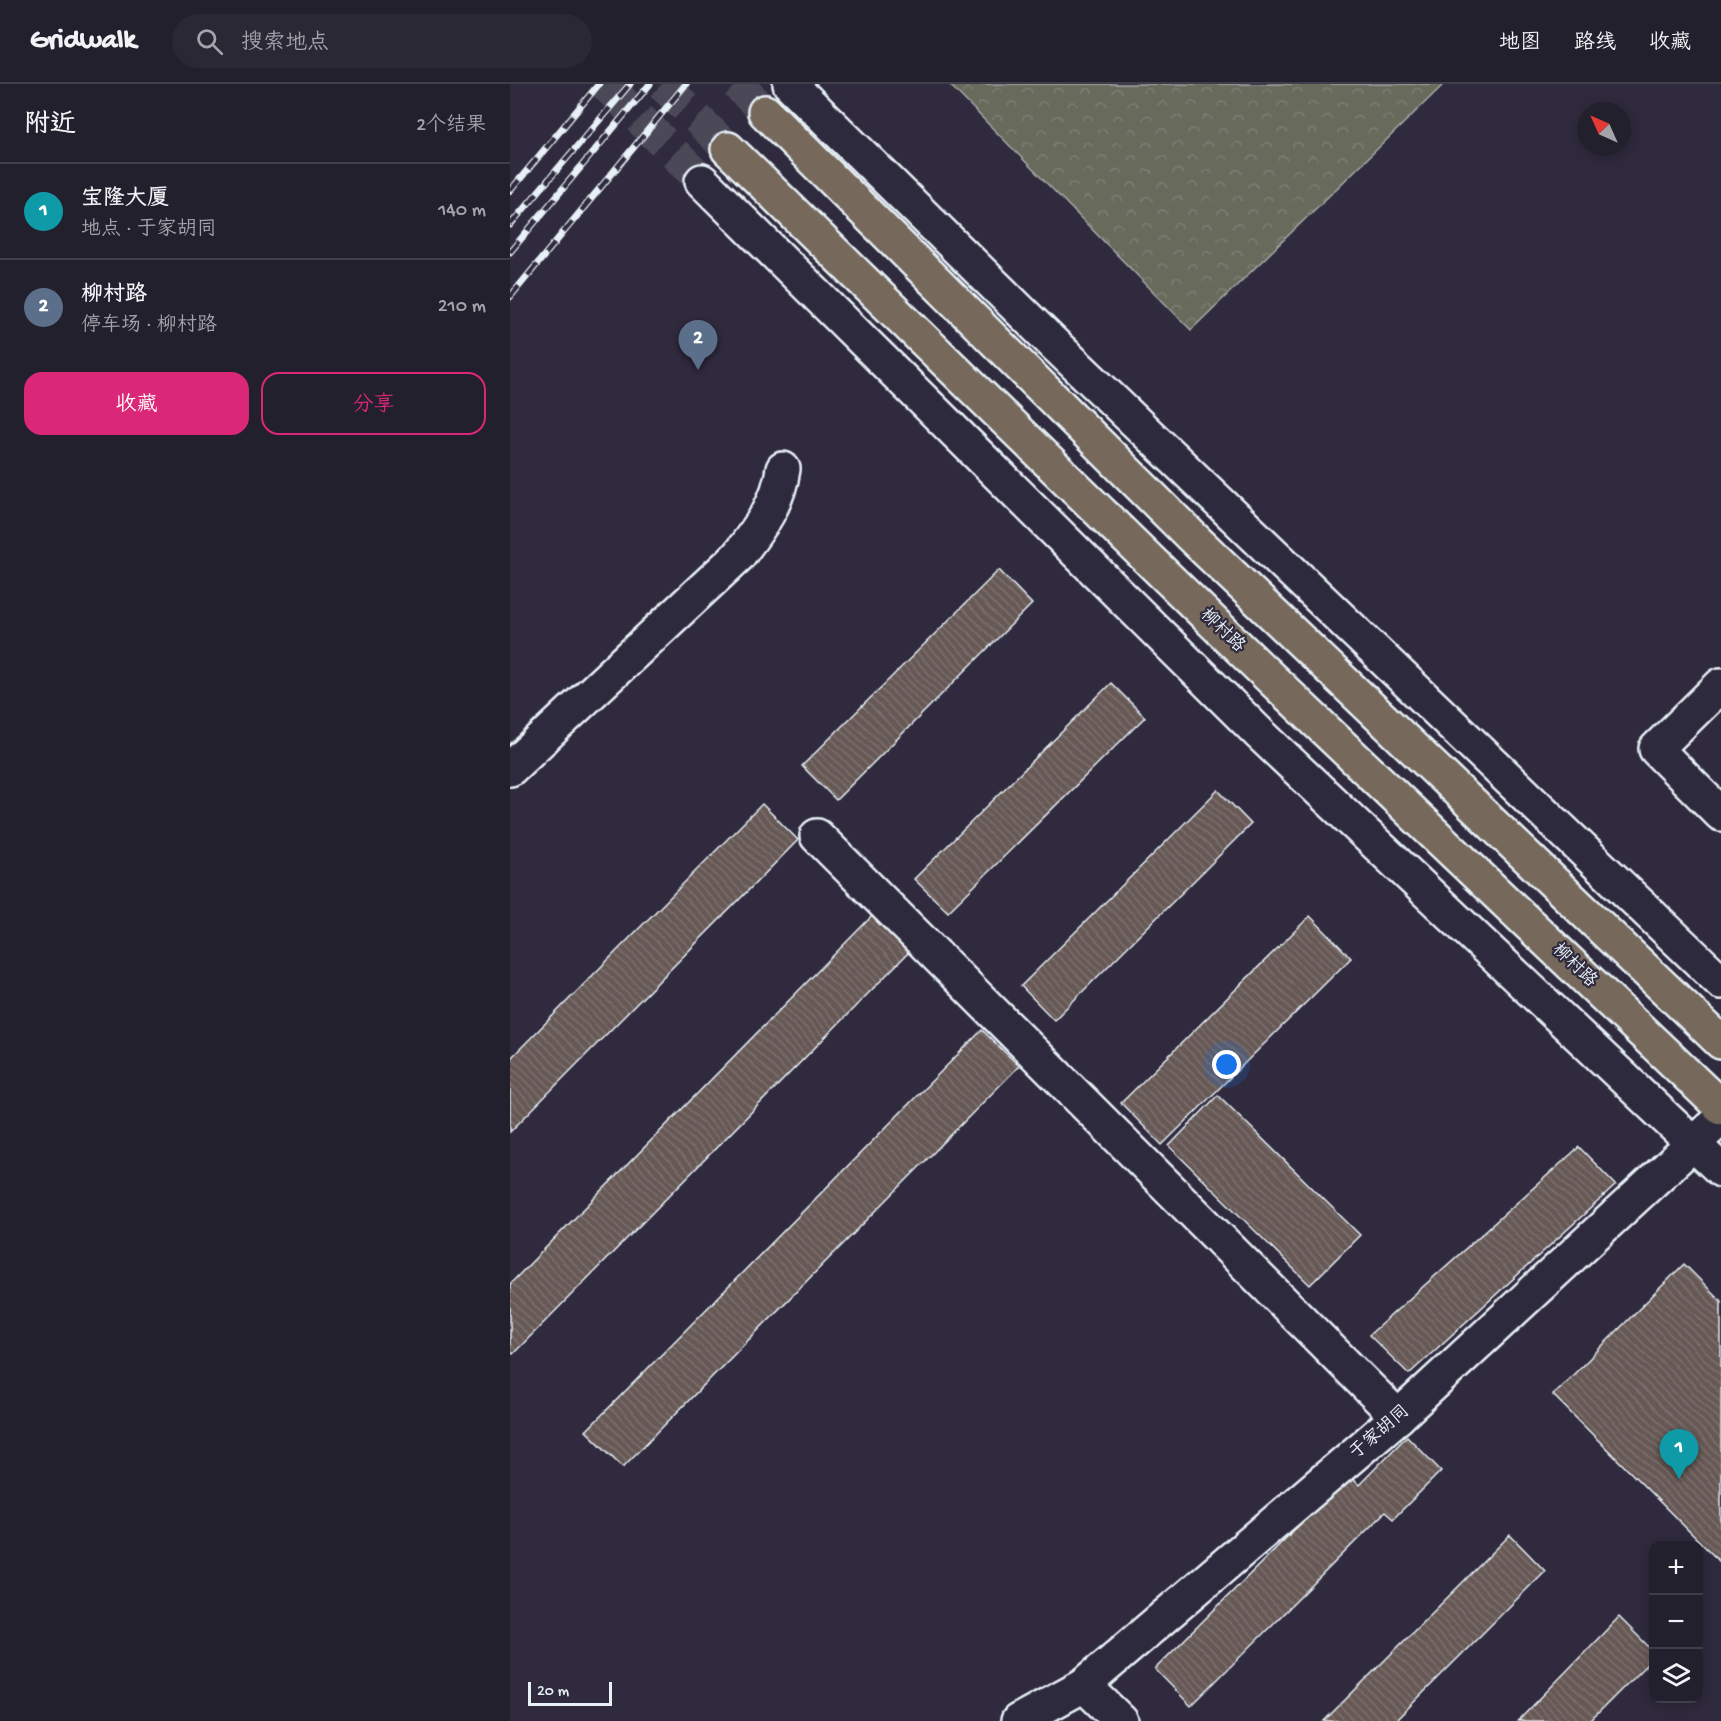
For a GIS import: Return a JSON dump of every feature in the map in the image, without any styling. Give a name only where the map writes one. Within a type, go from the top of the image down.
[{"type":"main road","points":[[765,112],[1191,536],[1721,1042]]},
{"type":"main road","name":"柳村路","points":[[729,149],[1257,666],[1721,1107]]},
{"type":"street","points":[[790,84],[1052,342],[1721,982]]},
{"type":"street","points":[[702,182],[1260,734],[1721,1170]]},
{"type":"street","points":[[510,769],[738,556],[765,521],[780,491],[783,470]]},
{"type":"street","points":[[1721,685],[1656,749],[1721,814]]},
{"type":"street","points":[[817,836],[1398,1417]]},
{"type":"street","name":"于家胡同","points":[[1018,1721],[1084,1685],[1398,1417],[1721,1118]]},
{"type":"street","points":[[1084,1685],[1121,1721]]},
{"type":"green space","points":[[949,84],[1444,84],[1191,330]]},
{"type":"building","points":[[999,570],[1032,604],[836,800],[802,766]]},
{"type":"building","points":[[1111,683],[1145,717],[948,912],[914,879]]},
{"type":"building","points":[[1218,790],[1251,824],[1054,1020],[1021,986]]},
{"type":"building","points":[[762,804],[798,840],[510,1132],[510,1059]]},
{"type":"building","points":[[872,916],[909,952],[513,1354],[510,1351],[510,1284]]},
{"type":"building","points":[[1310,916],[1351,958],[1162,1145],[1121,1103]]},
{"type":"building","points":[[982,1030],[1019,1066],[623,1467],[586,1431]]},
{"type":"building","points":[[1218,1095],[1360,1235],[1310,1285],[1169,1146]]},
{"type":"building","points":[[1579,1147],[1616,1185],[1409,1374],[1369,1335]]},
{"type":"building","points":[[1684,1264],[1721,1301],[1721,1563],[1703,1545],[1703,1541],[1699,1541],[1553,1395]]},
{"type":"building","points":[[1407,1436],[1441,1471],[1393,1519],[1385,1512],[1191,1706],[1155,1669],[1349,1475],[1359,1485]]},
{"type":"building","points":[[1510,1535],[1545,1571],[1395,1721],[1324,1721]]},
{"type":"building","points":[[1619,1617],[1649,1647],[1649,1662],[1590,1721],[1518,1721]]},
{"type":"tunnel","points":[[605,84],[702,181]]},
{"type":"tunnel","points":[[662,84],[728,149]]},
{"type":"tunnel","points":[[737,84],[765,112]]},
{"type":"railway","points":[[510,191],[599,84]]},
{"type":"railway","points":[[510,225],[630,84]]},
{"type":"railway","points":[[510,252],[650,84]]},
{"type":"railway","points":[[510,297],[686,84]]},
{"type":"place","name":"柳村路","points":[[698,370]]},
{"type":"place","name":"宝隆大厦","points":[[1679,1479]]}]
